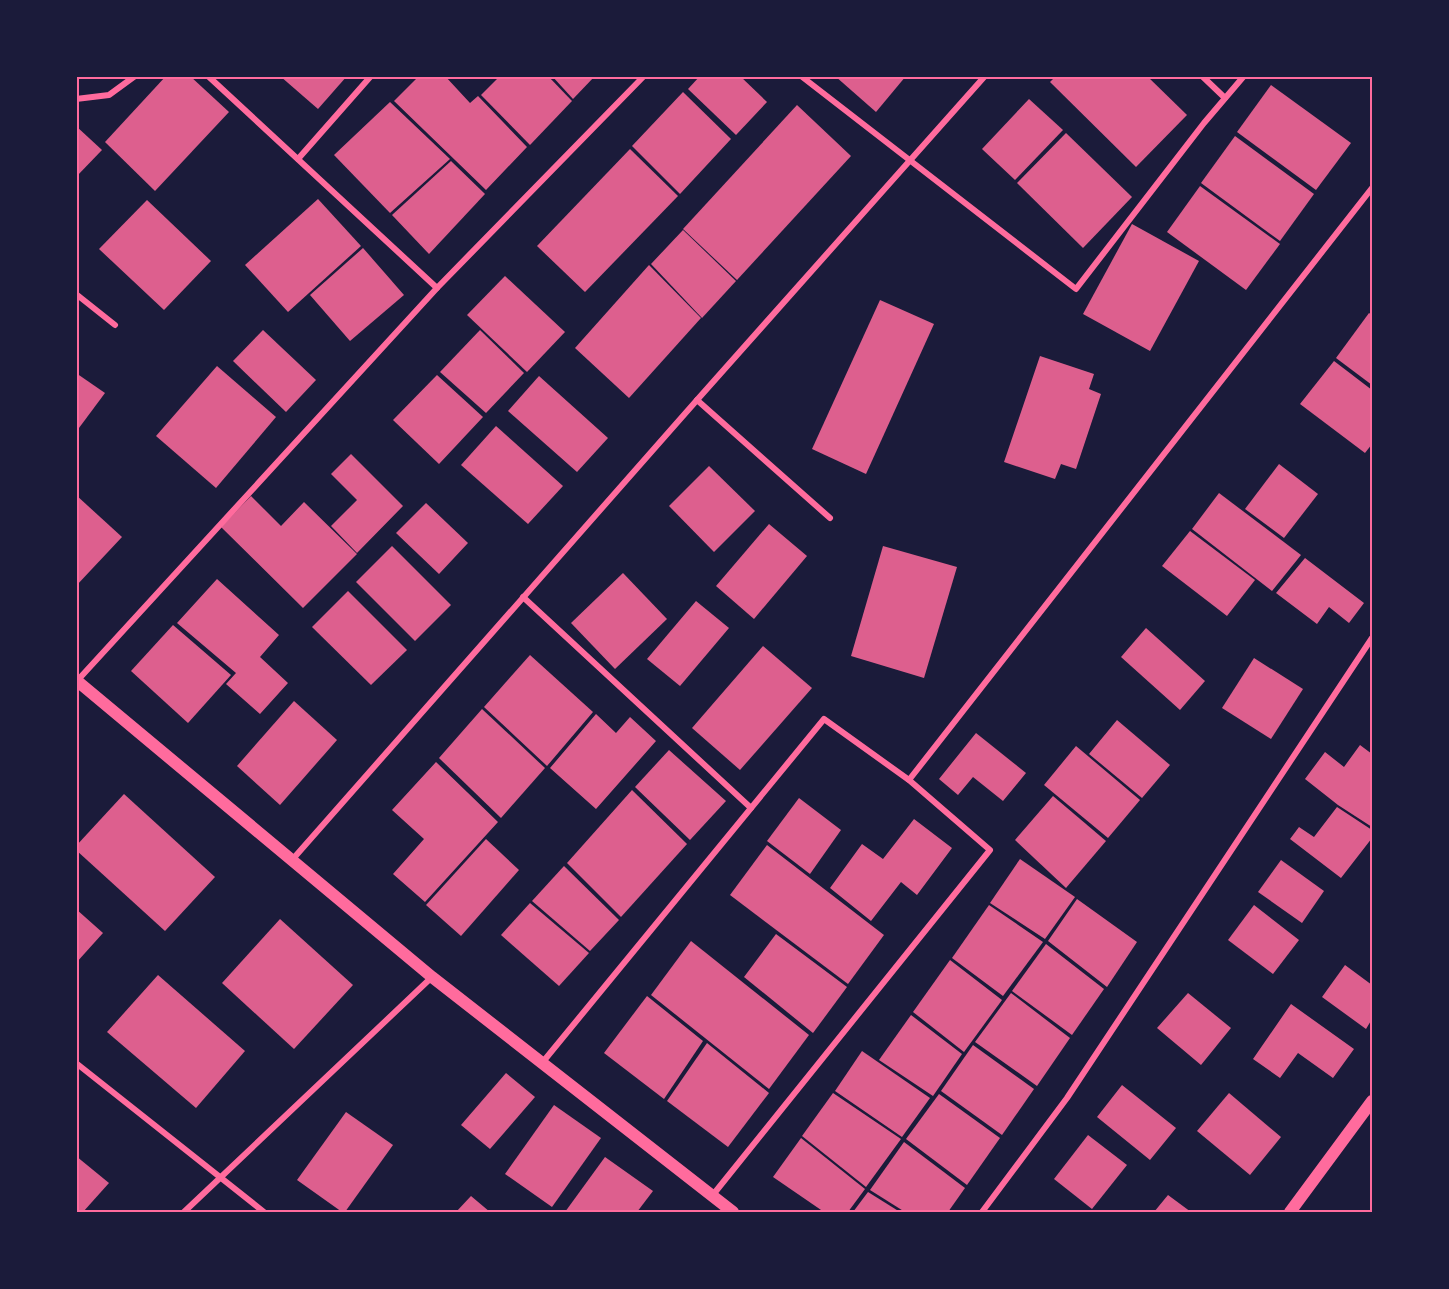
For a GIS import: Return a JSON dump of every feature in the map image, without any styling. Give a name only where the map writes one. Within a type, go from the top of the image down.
[{"type":"main road","points":[[77,681],[432,977],[733,1212]]},
{"type":"main road","points":[[1290,1212],[1372,1101]]},
{"type":"street","points":[[76,99],[108,95],[135,76]]},
{"type":"street","points":[[208,76],[437,288]]},
{"type":"street","points":[[298,159],[371,76]]},
{"type":"street","points":[[77,681],[437,288],[644,76]]},
{"type":"street","points":[[801,76],[1076,289],[1244,76]]},
{"type":"street","points":[[292,861],[985,76]]},
{"type":"street","points":[[1202,76],[1225,98]]},
{"type":"street","points":[[909,780],[1372,188]]},
{"type":"street","points":[[76,294],[115,325]]},
{"type":"street","points":[[697,400],[830,518]]},
{"type":"street","points":[[523,597],[751,808]]},
{"type":"street","points":[[982,1212],[1067,1098],[1372,638]]},
{"type":"street","points":[[542,1063],[824,719],[909,780],[990,850],[712,1196]]},
{"type":"street","points":[[184,1212],[432,977]]},
{"type":"street","points":[[76,1063],[264,1212]]},
{"type":"building","points":[[166,76],[190,76],[229,112],[155,191],[105,142]]},
{"type":"building","points":[[280,76],[347,76],[318,109]]},
{"type":"building","points":[[419,76],[445,76],[470,103],[478,96],[527,147],[486,190],[394,101]]},
{"type":"building","points":[[500,76],[548,76],[572,101],[530,145],[481,95]]},
{"type":"building","points":[[552,76],[595,76],[573,99]]},
{"type":"building","points":[[700,76],[740,76],[767,102],[736,135],[688,89]]},
{"type":"building","points":[[835,76],[906,76],[876,112]]},
{"type":"building","points":[[1056,76],[1147,76],[1187,115],[1136,167],[1050,82]]},
{"type":"building","points":[[1271,85],[1351,143],[1316,190],[1237,132]]},
{"type":"building","points":[[683,92],[731,139],[680,194],[632,146]]},
{"type":"building","points":[[1029,99],[1063,130],[1015,180],[982,149]]},
{"type":"building","points":[[390,102],[450,159],[390,213],[334,155]]},
{"type":"building","points":[[797,105],[851,156],[737,280],[683,229]]},
{"type":"building","points":[[76,126],[102,150],[76,177]]},
{"type":"building","points":[[1066,133],[1132,197],[1083,248],[1017,183]]},
{"type":"building","points":[[1235,136],[1314,194],[1280,241],[1201,183]]},
{"type":"building","points":[[630,149],[678,196],[585,292],[537,246]]},
{"type":"building","points":[[451,161],[485,194],[429,254],[392,215]]},
{"type":"building","points":[[1200,186],[1280,244],[1246,290],[1167,232]]},
{"type":"building","points":[[318,199],[361,246],[288,312],[245,265]]},
{"type":"building","points":[[147,200],[211,261],[164,310],[99,249]]},
{"type":"building","points":[[1132,224],[1199,261],[1150,351],[1083,314]]},
{"type":"building","points":[[683,230],[736,281],[702,318],[651,264]]},
{"type":"building","points":[[363,248],[404,295],[350,341],[310,295]]},
{"type":"building","points":[[649,265],[701,318],[629,398],[575,348]]},
{"type":"building","points":[[505,276],[565,332],[527,372],[467,315]]},
{"type":"building","points":[[880,300],[934,324],[866,474],[812,449]]},
{"type":"building","points":[[1369,313],[1372,315],[1372,385],[1336,358]]},
{"type":"building","points":[[263,330],[316,380],[286,412],[233,361]]},
{"type":"building","points":[[480,330],[524,373],[486,413],[440,372]]},
{"type":"building","points":[[1040,356],[1094,374],[1089,389],[1101,394],[1076,469],[1061,464],[1055,479],[1004,462]]},
{"type":"building","points":[[1334,361],[1372,390],[1372,444],[1365,453],[1300,404]]},
{"type":"building","points":[[217,366],[276,417],[216,488],[156,436]]},
{"type":"building","points":[[76,373],[105,393],[76,432]]},
{"type":"building","points":[[437,375],[483,417],[439,464],[393,420]]},
{"type":"building","points":[[539,376],[608,438],[577,472],[508,411]]},
{"type":"building","points":[[496,426],[563,486],[528,524],[461,465]]},
{"type":"building","points":[[351,454],[403,506],[357,553],[331,526],[357,500],[331,474]]},
{"type":"building","points":[[1279,464],[1318,494],[1284,538],[1245,509]]},
{"type":"building","points":[[709,466],[755,511],[714,552],[669,506]]},
{"type":"building","points":[[1219,493],[1301,555],[1272,591],[1192,529]]},
{"type":"building","points":[[76,495],[122,537],[76,586]]},
{"type":"building","points":[[251,496],[281,526],[304,502],[357,554],[303,608],[221,527]]},
{"type":"building","points":[[426,503],[468,543],[439,574],[396,533]]},
{"type":"building","points":[[769,524],[807,556],[754,619],[716,586]]},
{"type":"building","points":[[1190,531],[1255,580],[1227,616],[1162,566]]},
{"type":"building","points":[[392,546],[451,605],[415,641],[356,582]]},
{"type":"building","points":[[883,546],[957,567],[924,678],[851,656]]},
{"type":"building","points":[[1305,558],[1364,603],[1349,623],[1329,607],[1317,624],[1276,593]]},
{"type":"building","points":[[623,573],[667,619],[615,669],[571,623]]},
{"type":"building","points":[[217,579],[279,635],[260,657],[288,683],[260,714],[226,684],[236,673],[177,623]]},
{"type":"building","points":[[348,591],[407,650],[371,685],[312,627]]},
{"type":"building","points":[[696,601],[729,628],[680,686],[647,659]]},
{"type":"building","points":[[173,625],[231,675],[188,723],[131,671]]},
{"type":"building","points":[[1146,628],[1205,681],[1180,710],[1121,657]]},
{"type":"building","points":[[763,646],[812,688],[740,770],[692,728]]},
{"type":"building","points":[[530,655],[593,712],[547,766],[484,707]]},
{"type":"building","points":[[1254,658],[1303,689],[1271,739],[1222,708]]},
{"type":"building","points":[[294,701],[337,740],[280,805],[237,766]]},
{"type":"building","points":[[482,709],[545,768],[501,818],[439,758]]},
{"type":"building","points":[[596,714],[616,733],[630,717],[656,741],[596,809],[550,768]]},
{"type":"building","points":[[1117,720],[1170,765],[1142,798],[1089,754]]},
{"type":"building","points":[[976,733],[1026,773],[1003,801],[973,777],[958,795],[939,779]]},
{"type":"building","points":[[1360,745],[1372,754],[1372,827],[1338,805],[1305,779],[1325,752],[1344,767]]},
{"type":"building","points":[[1076,746],[1140,800],[1108,838],[1044,785]]},
{"type":"building","points":[[669,750],[726,801],[690,840],[635,787]]},
{"type":"building","points":[[436,762],[498,822],[425,902],[393,874],[424,839],[392,810]]},
{"type":"building","points":[[632,790],[687,844],[621,917],[567,863]]},
{"type":"building","points":[[124,794],[215,877],[165,931],[76,850],[76,846]]},
{"type":"building","points":[[1053,796],[1106,841],[1066,888],[1015,840]]},
{"type":"building","points":[[799,798],[841,830],[810,874],[767,841]]},
{"type":"building","points":[[1337,807],[1372,830],[1372,838],[1341,878],[1290,839],[1299,827],[1314,837]]},
{"type":"building","points":[[914,819],[952,848],[917,895],[901,882],[871,921],[830,888],[862,844],[883,859]]},
{"type":"building","points":[[486,839],[519,870],[461,936],[426,905]]},
{"type":"building","points":[[767,845],[884,935],[848,984],[730,895]]},
{"type":"building","points":[[1020,859],[1075,897],[1045,939],[990,903]]},
{"type":"building","points":[[1281,860],[1324,891],[1302,923],[1258,892]]},
{"type":"building","points":[[564,866],[619,920],[590,951],[532,901]]},
{"type":"building","points":[[1077,899],[1137,942],[1107,987],[1048,941]]},
{"type":"building","points":[[530,903],[589,953],[559,986],[501,935]]},
{"type":"building","points":[[989,905],[1043,942],[1003,996],[952,958]]},
{"type":"building","points":[[1254,905],[1299,940],[1273,974],[1228,940]]},
{"type":"building","points":[[76,909],[103,933],[76,963]]},
{"type":"building","points":[[280,919],[353,985],[294,1049],[222,983]]},
{"type":"building","points":[[776,934],[847,987],[813,1033],[744,977]]},
{"type":"building","points":[[691,941],[809,1035],[769,1089],[651,995]]},
{"type":"building","points":[[1046,944],[1104,989],[1072,1035],[1012,991]]},
{"type":"building","points":[[950,960],[1002,1000],[964,1052],[913,1012]]},
{"type":"building","points":[[1345,965],[1372,985],[1372,1019],[1366,1029],[1322,997]]},
{"type":"building","points":[[158,975],[245,1051],[196,1108],[107,1032]]},
{"type":"building","points":[[1011,993],[1070,1038],[1037,1086],[975,1042]]},
{"type":"building","points":[[1188,993],[1231,1028],[1201,1065],[1157,1028]]},
{"type":"building","points":[[647,996],[703,1041],[664,1099],[604,1053]]},
{"type":"building","points":[[1291,1004],[1354,1049],[1333,1078],[1298,1053],[1280,1078],[1253,1059]]},
{"type":"building","points":[[911,1015],[962,1054],[933,1096],[879,1060]]},
{"type":"building","points":[[707,1043],[769,1093],[728,1147],[667,1101]]},
{"type":"building","points":[[973,1045],[1034,1089],[1002,1135],[941,1091]]},
{"type":"building","points":[[862,1051],[930,1098],[902,1137],[835,1091]]},
{"type":"building","points":[[506,1073],[535,1097],[490,1149],[461,1125]]},
{"type":"building","points":[[1122,1085],[1176,1128],[1150,1160],[1097,1117]]},
{"type":"building","points":[[833,1093],[901,1139],[866,1187],[802,1136]]},
{"type":"building","points":[[1229,1093],[1281,1137],[1250,1175],[1197,1131]]},
{"type":"building","points":[[939,1094],[1000,1138],[967,1185],[906,1139]]},
{"type":"building","points":[[554,1105],[601,1138],[552,1207],[505,1174]]},
{"type":"building","points":[[346,1112],[393,1145],[345,1212],[342,1212],[297,1180]]},
{"type":"building","points":[[1088,1135],[1127,1165],[1092,1209],[1054,1179]]},
{"type":"building","points":[[801,1138],[865,1189],[848,1212],[824,1212],[773,1177]]},
{"type":"building","points":[[904,1142],[965,1188],[948,1212],[905,1212],[870,1190]]},
{"type":"building","points":[[76,1156],[109,1183],[83,1212],[76,1212]]},
{"type":"building","points":[[605,1157],[653,1191],[637,1212],[565,1212]]},
{"type":"building","points":[[868,1192],[900,1212],[853,1212]]},
{"type":"building","points":[[1168,1195],[1191,1212],[1154,1212]]},
{"type":"building","points":[[471,1196],[490,1212],[456,1212]]}]
